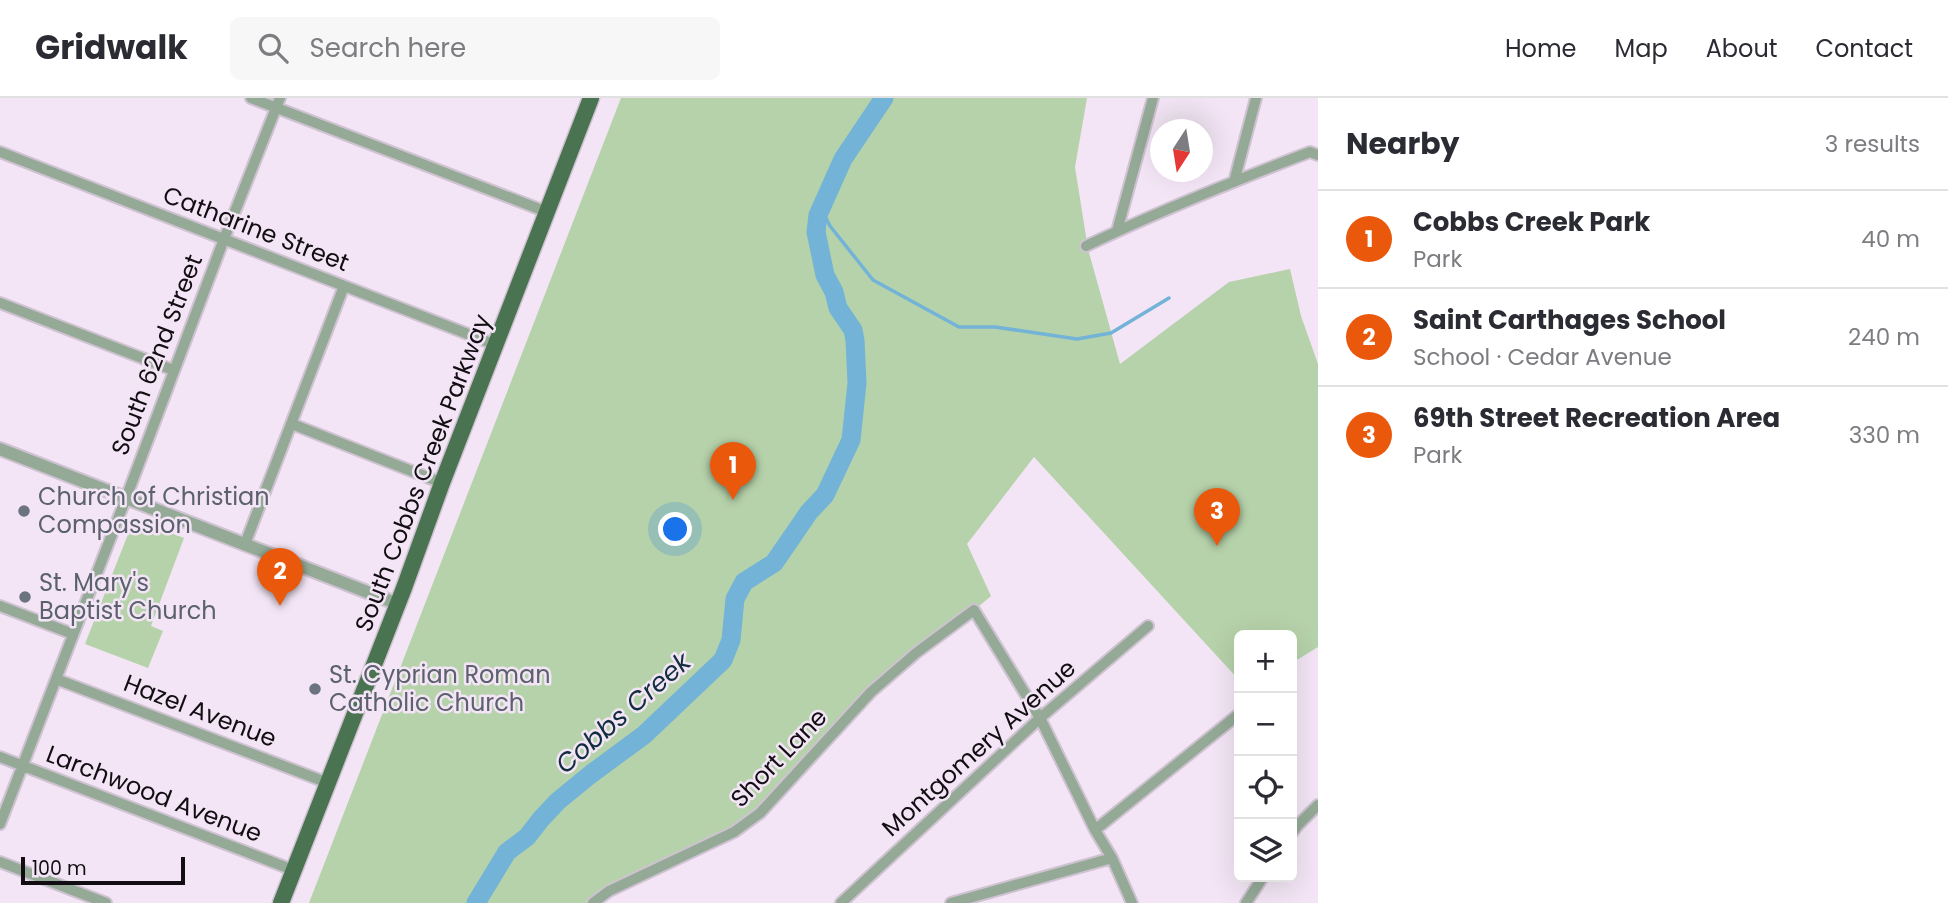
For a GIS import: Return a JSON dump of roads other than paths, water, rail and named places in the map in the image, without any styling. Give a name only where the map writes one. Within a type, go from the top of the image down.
[{"type":"main road","name":"South Cobbs Creek Parkway","points":[[281,903],[591,98]]},
{"type":"street","points":[[251,98],[278,103],[547,212]]},
{"type":"street","points":[[1117,231],[1153,98]]},
{"type":"street","points":[[1234,181],[1256,98]]},
{"type":"street","name":"South 62nd Street","points":[[0,824],[278,103]]},
{"type":"street","name":"Catharine Street","points":[[0,152],[496,345]]},
{"type":"street","points":[[1086,246],[1234,181],[1310,152],[1318,155]]},
{"type":"street","points":[[245,544],[344,286]]},
{"type":"street","points":[[0,303],[173,370]]},
{"type":"street","points":[[292,424],[442,483]]},
{"type":"street","points":[[0,449],[398,604]]},
{"type":"street","points":[[0,606],[73,634]]},
{"type":"street","name":"Short Lane","points":[[593,903],[609,891],[734,832],[760,813],[871,692],[916,653],[974,610],[1040,718]]},
{"type":"street","name":"Montgomery Avenue","points":[[841,903],[1040,718],[1148,626]]},
{"type":"street","name":"Hazel Avenue","points":[[56,679],[328,783]]},
{"type":"street","points":[[1095,830],[1234,717]]},
{"type":"street","points":[[1040,718],[1132,903]]},
{"type":"street","name":"Larchwood Avenue","points":[[0,757],[293,870]]},
{"type":"street","points":[[1297,826],[1318,806]]},
{"type":"street","points":[[951,903],[1112,859]]},
{"type":"street","points":[[0,862],[106,903]]},
{"type":"street","points":[[1246,903],[1260,882]]},
{"type":"waterway","name":"Cobbs Creek","points":[[476,903],[507,852],[527,837],[558,801],[644,735],[723,660],[731,640],[735,599],[744,582],[774,563],[809,512],[825,495],[851,440],[857,383],[853,330],[838,308],[834,292],[825,275],[816,232],[818,215],[843,159],[884,98]]},
{"type":"waterway","points":[[821,208],[830,226],[873,280],[959,327],[995,327],[1077,339],[1111,333],[1169,298]]},
{"type":"place","name":"Cobbs Creek Park","points":[[733,500]]},
{"type":"place","name":"Church of Christian Compassion","points":[[24,511]]},
{"type":"place","name":"69th Street Recreation Area","points":[[1217,546]]},
{"type":"place","name":"St. Mary's Baptist Church","points":[[25,597]]},
{"type":"place","name":"Saint Carthages School","points":[[280,606]]},
{"type":"place","name":"St. Cyprian Roman Catholic Church","points":[[315,689]]}]
